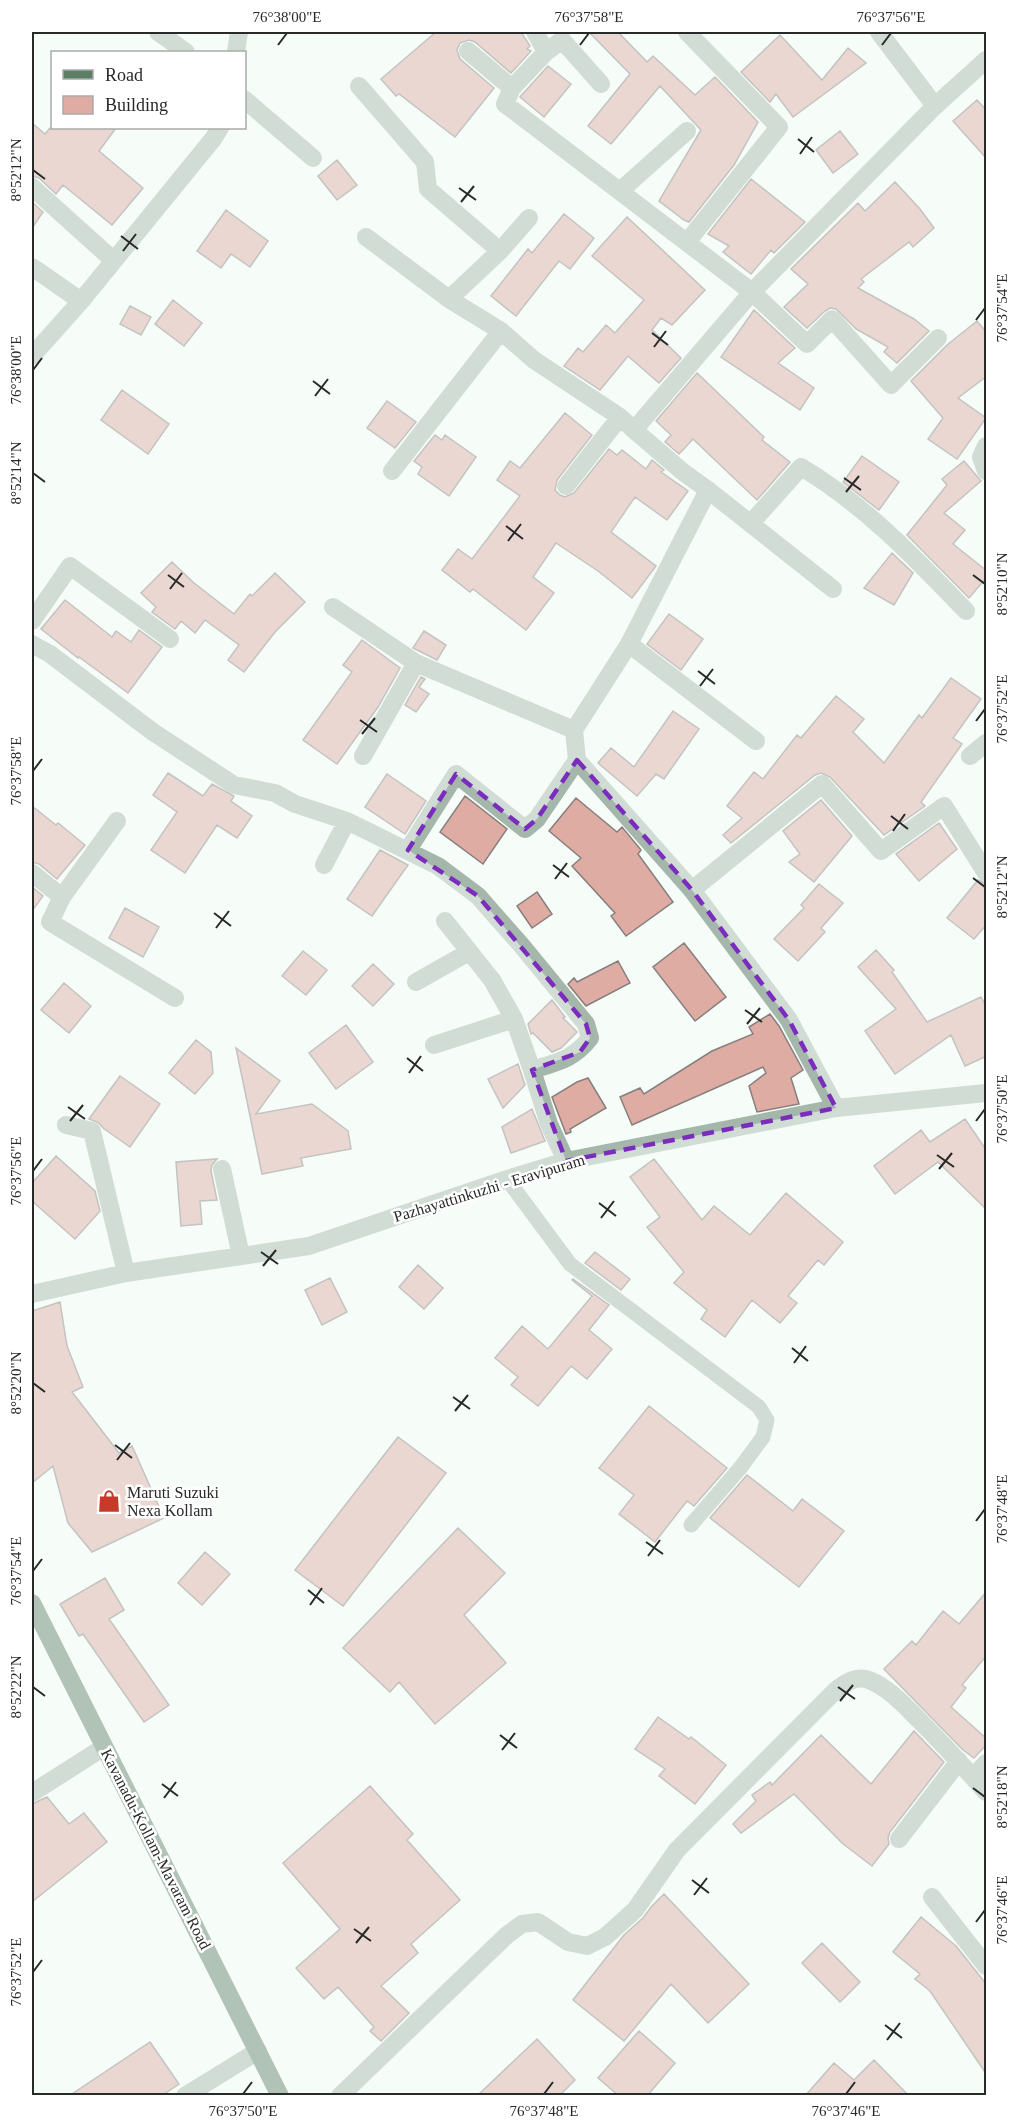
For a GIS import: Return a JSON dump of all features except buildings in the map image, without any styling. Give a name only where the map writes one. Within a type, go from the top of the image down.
[{"type":"main road","name":"Kavanadu-Kollam-Mavaram Road","points":[[32,1603],[280,2096]]},
{"type":"street","points":[[159,32],[185,51]]},
{"type":"street","points":[[236,51],[239,32]]},
{"type":"street","points":[[534,32],[546,52]]},
{"type":"street","points":[[687,32],[779,127],[687,242]]},
{"type":"street","points":[[879,32],[935,106]]},
{"type":"street","points":[[601,84],[567,36],[546,52],[512,88],[505,104],[752,292],[807,344],[832,319],[891,385],[938,338]]},
{"type":"street","points":[[468,51],[512,88]]},
{"type":"street","points":[[634,430],[752,292],[935,106],[987,60]]},
{"type":"street","points":[[359,86],[426,162],[428,189],[500,251]]},
{"type":"street","points":[[246,101],[313,158]]},
{"type":"street","points":[[32,356],[81,301],[213,140],[219,129]]},
{"type":"street","points":[[620,191],[687,131]]},
{"type":"street","points":[[32,187],[113,260]]},
{"type":"street","points":[[449,299],[500,251],[529,218]]},
{"type":"street","points":[[366,237],[449,299],[501,331],[534,360],[620,417],[683,472],[833,589]]},
{"type":"street","points":[[32,267],[81,301]]},
{"type":"street","points":[[392,471],[501,331]]},
{"type":"street","points":[[566,486],[620,417]]},
{"type":"street","points":[[987,446],[981,458],[987,471]]},
{"type":"street","points":[[751,523],[801,467],[831,485],[863,510],[966,611]]},
{"type":"street","points":[[708,490],[629,644],[574,730],[577,760],[692,890],[789,1020],[836,1108]]},
{"type":"street","points":[[32,621],[70,566],[170,639]]},
{"type":"street","points":[[333,607],[416,663],[574,730]]},
{"type":"street","points":[[32,644],[50,654],[153,732],[234,785],[274,793],[295,804],[347,821],[438,866],[477,896],[564,994],[586,1024],[590,1038],[580,1052],[562,1061],[532,1070]]},
{"type":"street","points":[[629,644],[756,741]]},
{"type":"street","points":[[363,756],[416,663]]},
{"type":"street","points":[[970,756],[987,743]]},
{"type":"street","points":[[408,850],[456,774],[525,829],[537,819],[577,760]]},
{"type":"street","points":[[692,890],[822,784],[881,852],[944,806],[987,873]]},
{"type":"street","points":[[117,821],[62,897],[50,922],[175,998]]},
{"type":"street","points":[[324,866],[347,821]]},
{"type":"street","points":[[32,873],[62,897]]},
{"type":"street","points":[[445,921],[492,980],[514,1019],[549,1124],[566,1161]]},
{"type":"street","points":[[416,982],[469,952]]},
{"type":"street","points":[[434,1045],[514,1019]]},
{"type":"street","name":"Pazhayattinkuzhi - Eravipuram","points":[[32,1294],[126,1273],[309,1246],[566,1161],[836,1108],[987,1093]]},
{"type":"street","points":[[66,1125],[92,1131],[126,1273]]},
{"type":"street","points":[[222,1169],[241,1256]]},
{"type":"street","points":[[340,2096],[507,1935],[522,1924],[538,1922],[568,1942],[587,1946],[605,1937],[635,1910],[677,1850],[835,1691],[849,1681],[869,1680],[895,1696],[987,1792]]},
{"type":"street","points":[[32,1793],[104,1747]]},
{"type":"street","points":[[899,1839],[959,1761]]},
{"type":"street","points":[[973,1777],[987,1762]]},
{"type":"street","points":[[932,1897],[987,1966]]},
{"type":"street","points":[[185,2096],[258,2052]]},
{"type":"lane","points":[[507,1179],[570,1264],[759,1407],[767,1420],[763,1437],[741,1467],[691,1525]]},
{"type":"highlighted area","points":[[577,760],[692,890],[789,1020],[836,1108],[566,1161],[532,1070],[580,1052],[590,1038],[586,1024],[478,896],[408,850],[456,774],[525,829],[537,819]]},
{"type":"place","name":"Maruti Suzuki Nexa Kollam","points":[[109,1501]]}]
